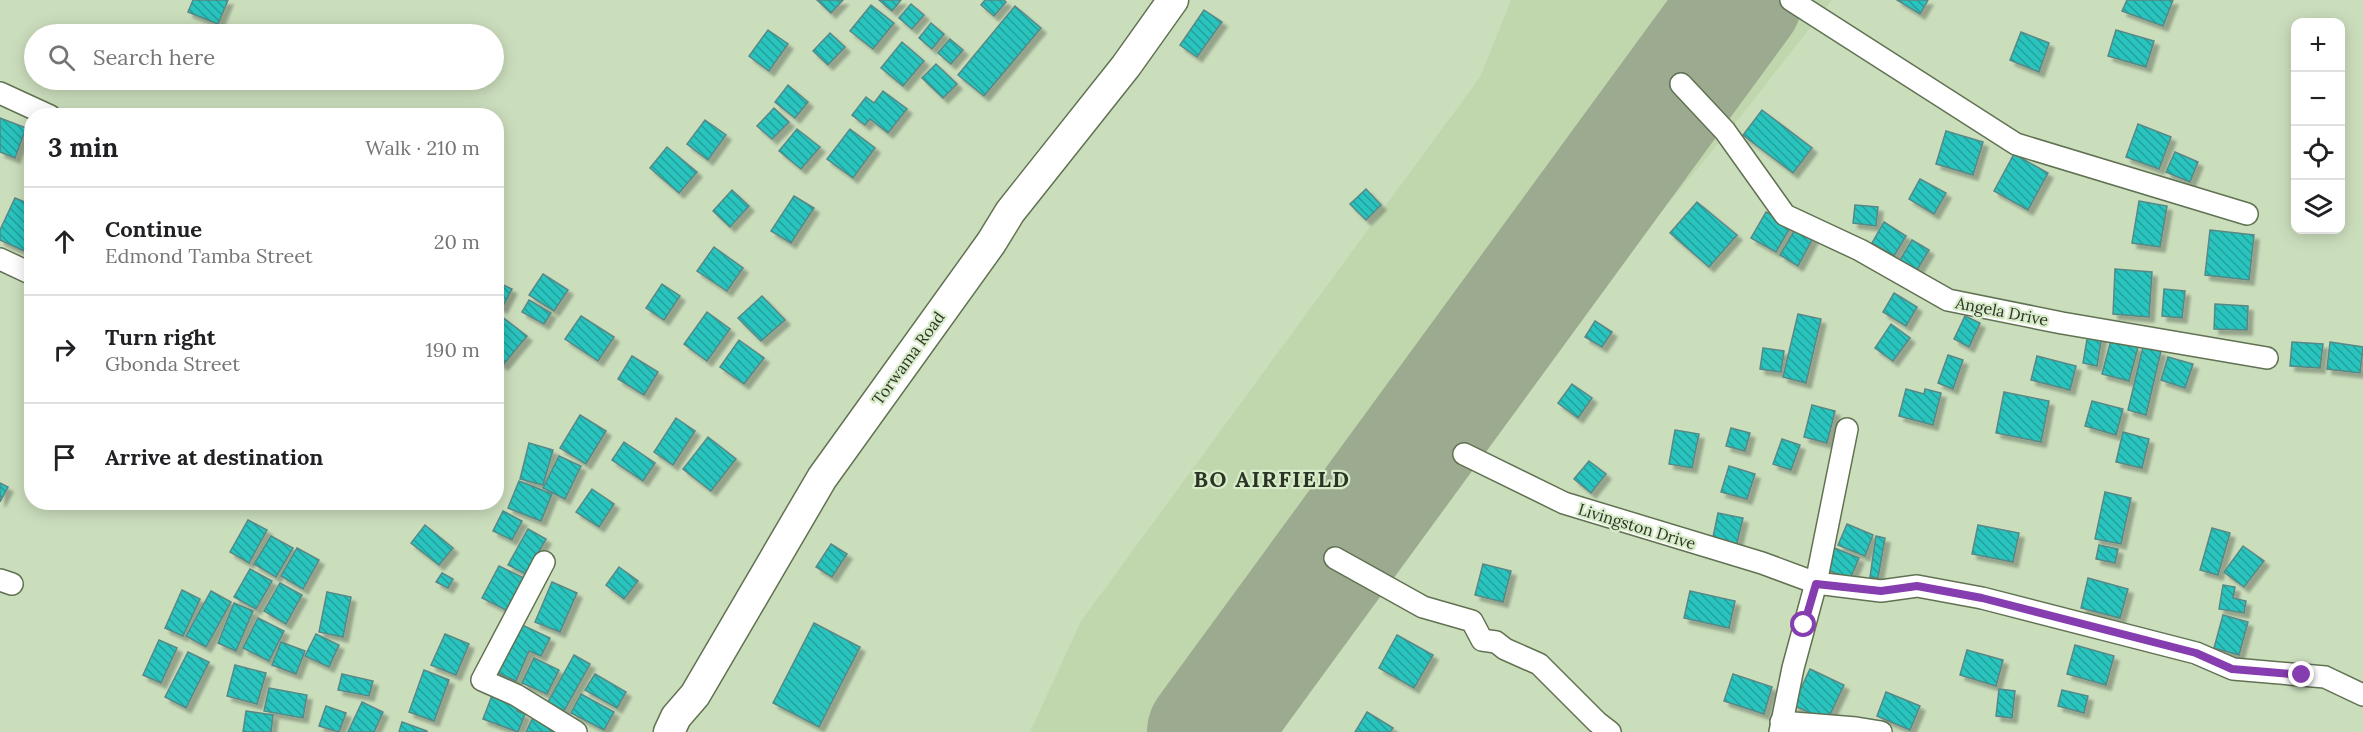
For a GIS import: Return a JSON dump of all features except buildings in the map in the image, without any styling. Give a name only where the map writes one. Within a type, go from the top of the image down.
[{"type":"main road","name":"Torwama Road","points":[[669,732],[676,717],[695,695],[822,478],[991,243],[1010,212],[1126,66],[1173,0]]},
{"type":"street","points":[[1791,0],[2016,144],[2247,214]]},
{"type":"street","name":"Angela Drive","points":[[1681,84],[1725,131],[1785,214],[1860,250],[1948,300],[2062,323],[2267,358]]},
{"type":"street","points":[[0,93],[33,108]]},
{"type":"street","points":[[0,259],[24,270]]},
{"type":"street","points":[[1847,429],[1816,584],[1780,727],[1856,728],[1881,732]]},
{"type":"street","name":"Livingston Drive","points":[[1464,454],[1564,503],[1762,563],[1816,584],[1881,591],[1917,586],[1982,598],[2196,653],[2232,669],[2325,677],[2363,695]]},
{"type":"street","points":[[1335,558],[1423,607],[1472,621],[1482,640],[1496,642],[1505,649],[1539,664],[1610,732]]},
{"type":"street","points":[[544,562],[482,680],[516,695],[576,732]]},
{"type":"shaded area","points":[[1511,0],[1832,0],[1730,130],[1484,422],[1282,732],[1030,732],[1081,621],[1480,77]]},
{"type":"runway","points":[[1207,732],[1742,0]]},
{"type":"district","name":"BO AIRFIELD","points":[[1272,479]]},
{"type":"route","points":[[1804,625],[1816,584],[1881,591],[1917,586],[1982,598],[2096,626],[2196,653],[2232,669],[2302,675]]}]
